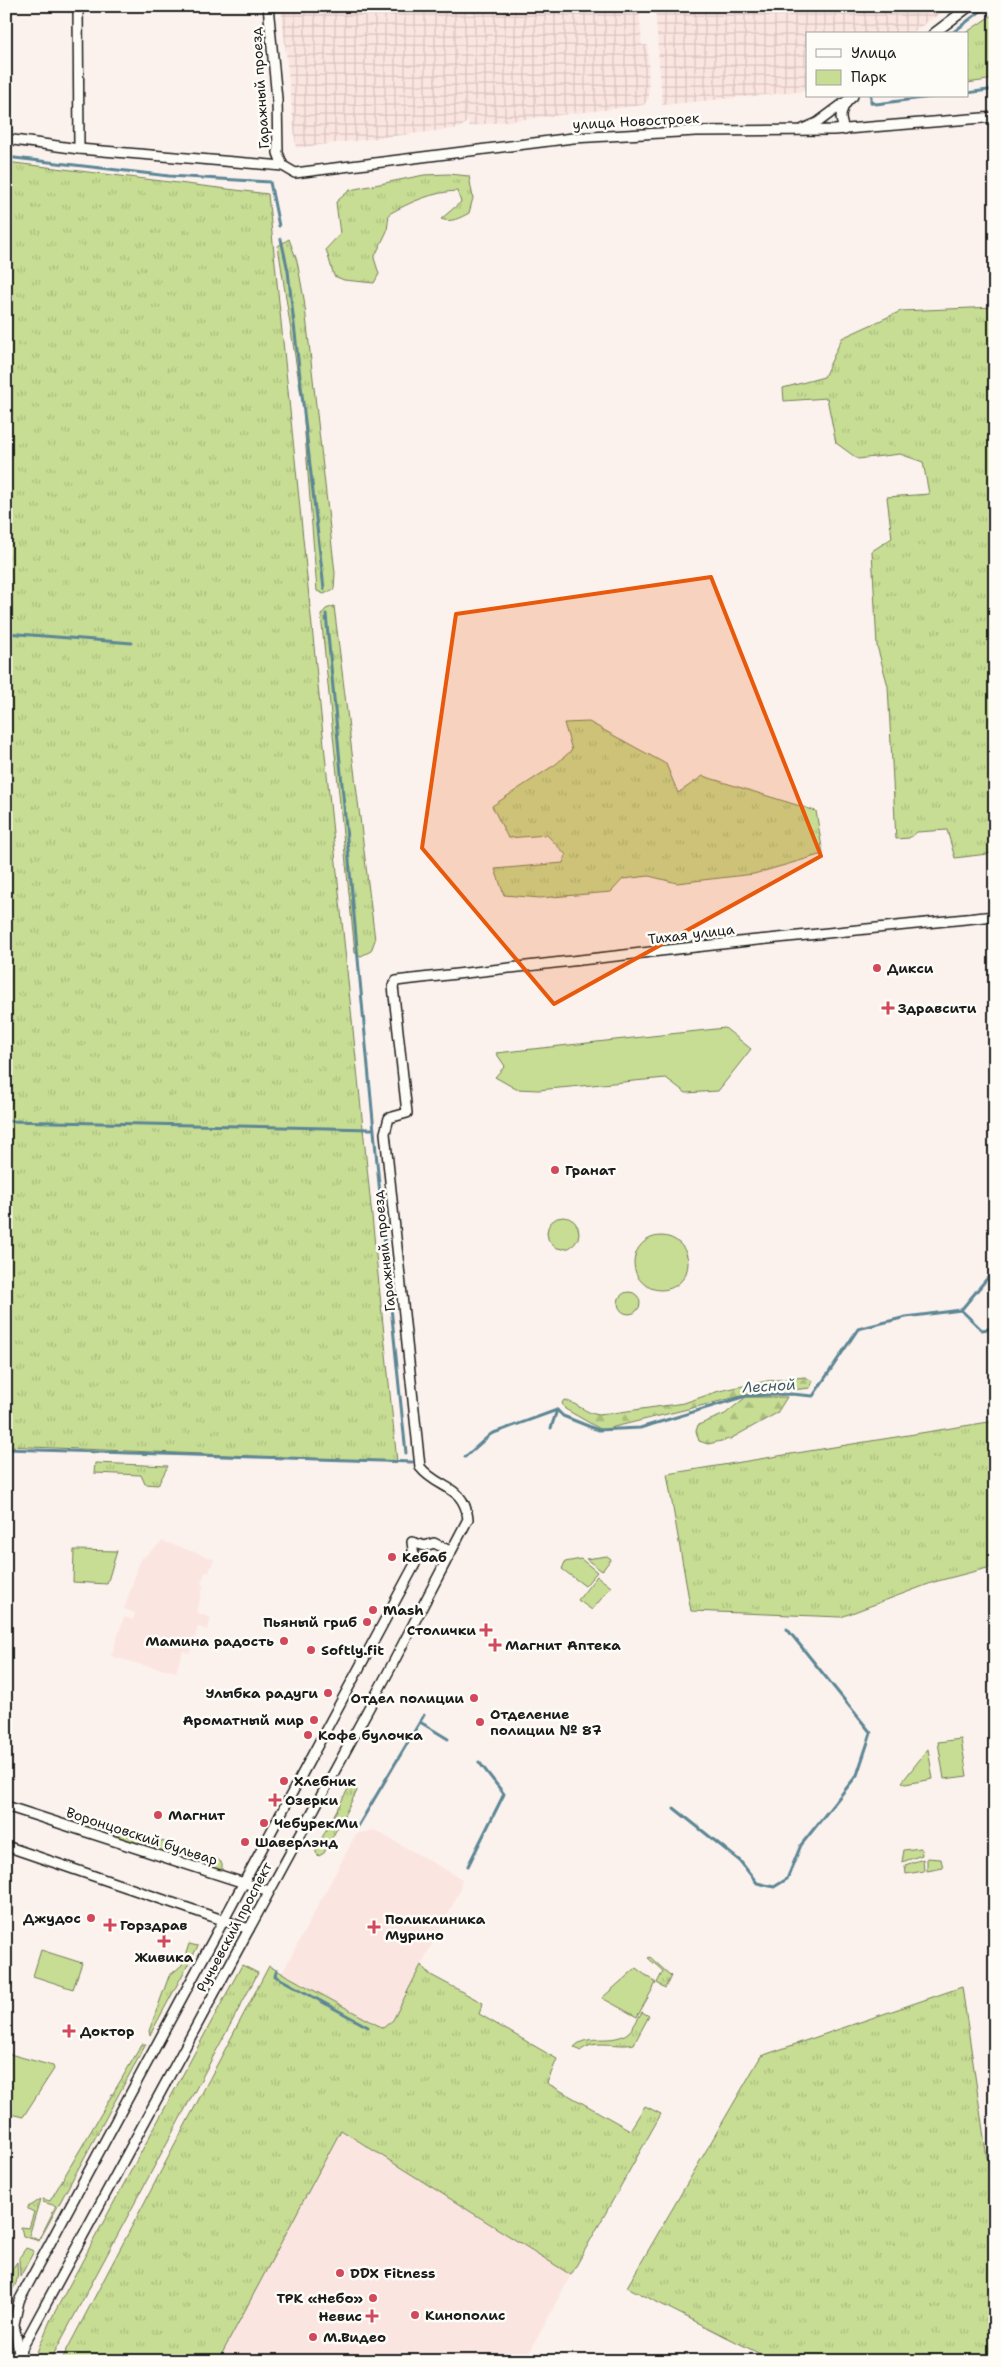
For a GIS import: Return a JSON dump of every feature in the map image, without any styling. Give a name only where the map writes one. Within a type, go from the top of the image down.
[{"type":"street","points":[[78,6],[79,149]]},
{"type":"street","name":"Гаражный проезд","points":[[268,6],[277,99],[278,152],[283,166]]},
{"type":"street","points":[[936,32],[970,6]]},
{"type":"street","points":[[845,130],[842,125],[841,115],[851,98]]},
{"type":"street","points":[[799,131],[816,123],[851,98]]},
{"type":"street","name":"улица Новостроек","points":[[6,139],[79,149],[283,166],[289,171],[303,173],[573,138],[696,131],[845,130],[995,116]]},
{"type":"street","name":"Тихая улица","points":[[393,986],[396,981],[404,980],[748,941],[995,916]]},
{"type":"street","name":"Гаражный проезд","points":[[393,986],[407,1112],[389,1118],[386,1133],[420,1467],[433,1480],[458,1493],[466,1504]]},
{"type":"street","name":"Ручьевский проспект","points":[[17,2357],[387,1675],[468,1519],[466,1504]]},
{"type":"street","points":[[17,2357],[14,2324],[19,2301],[46,2247],[225,1920],[415,1564],[412,1542],[425,1546],[434,1543],[450,1551]]},
{"type":"street","name":"Воронцовский бульвар","points":[[6,1806],[269,1891]]},
{"type":"street","points":[[6,1846],[249,1928]]},
{"type":"highlighted area","points":[[711,577],[821,856],[554,1004],[422,848],[456,614]]},
{"type":"shaded area","points":[[281,6],[639,6],[642,45],[648,45],[649,98],[644,105],[469,126],[468,121],[460,128],[296,148]]},
{"type":"shaded area","points":[[655,6],[951,6],[913,32],[806,32],[806,91],[662,105]]},
{"type":"shaded area","points":[[163,1541],[214,1559],[209,1573],[205,1572],[201,1584],[204,1585],[196,1612],[211,1618],[208,1630],[198,1627],[190,1653],[183,1651],[176,1672],[111,1656],[124,1617],[133,1620],[135,1613],[124,1609],[140,1560]]},
{"type":"shaded area","name":"Поликлиника Мурино","points":[[375,1830],[462,1879],[460,1891],[393,2020],[383,2028],[282,1973],[356,1834]]},
{"type":"shaded area","points":[[341,2130],[571,2275],[525,2361],[218,2361]]},
{"type":"green space","points":[[995,13],[995,79],[968,83],[967,32]]},
{"type":"green space","points":[[6,162],[268,194],[397,1462],[6,1446]]},
{"type":"green space","points":[[449,174],[469,176],[473,198],[469,213],[452,220],[441,219],[461,202],[457,191],[422,198],[405,205],[389,214],[387,231],[374,258],[379,274],[374,283],[344,280],[334,276],[326,249],[340,234],[336,202],[350,190],[424,175]]},
{"type":"green space","points":[[289,239],[297,261],[304,299],[335,573],[334,589],[324,594],[317,591],[303,408],[278,246]]},
{"type":"green space","points":[[995,307],[995,853],[955,858],[947,830],[917,832],[909,838],[896,839],[888,686],[877,646],[872,551],[892,538],[887,497],[929,494],[923,462],[900,454],[858,459],[836,443],[827,398],[784,401],[783,388],[824,377],[842,338],[901,311]]},
{"type":"green space","points":[[334,606],[375,940],[371,951],[361,956],[355,953],[321,615],[326,609]]},
{"type":"green space","points":[[589,722],[666,764],[678,793],[703,776],[816,811],[823,854],[754,874],[677,883],[649,876],[623,879],[611,892],[540,898],[504,895],[495,869],[563,863],[566,855],[547,835],[508,838],[492,806],[556,764],[572,750],[564,723]]},
{"type":"green space","points":[[725,1028],[751,1049],[718,1091],[686,1093],[666,1078],[538,1090],[516,1089],[495,1077],[505,1066],[496,1053]]},
{"type":"green space","points":[[563,1217],[569,1218],[574,1222],[578,1227],[578,1239],[574,1244],[569,1248],[563,1249],[557,1248],[552,1244],[548,1239],[547,1233],[548,1227],[552,1222],[557,1218]]},
{"type":"green space","points":[[661,1236],[671,1238],[680,1244],[686,1253],[688,1263],[686,1273],[680,1282],[671,1288],[661,1290],[651,1288],[642,1282],[636,1273],[634,1263],[636,1253],[642,1244],[651,1238]]},
{"type":"green space","points":[[629,1292],[637,1295],[640,1303],[637,1311],[629,1314],[621,1311],[618,1303],[621,1295]]},
{"type":"green space","points":[[805,1377],[813,1381],[810,1388],[745,1395],[602,1430],[565,1409],[562,1403],[564,1400],[569,1401],[589,1412],[599,1415],[684,1403],[719,1391],[767,1381]]},
{"type":"green space","points":[[746,1397],[787,1397],[777,1413],[730,1439],[708,1444],[699,1441],[696,1431],[698,1425],[725,1414]]},
{"type":"green space","points":[[995,1421],[995,1566],[934,1582],[841,1617],[691,1611],[667,1474]]},
{"type":"green space","points":[[95,1463],[168,1466],[158,1485],[145,1484],[141,1475],[94,1473]]},
{"type":"green space","points":[[74,1550],[117,1551],[107,1584],[73,1582]]},
{"type":"green space","points":[[607,1556],[611,1559],[602,1571],[586,1559]]},
{"type":"green space","points":[[581,1559],[597,1572],[585,1586],[562,1569],[565,1562]]},
{"type":"green space","points":[[597,1576],[611,1587],[592,1610],[578,1600]]},
{"type":"green space","points":[[961,1739],[967,1776],[944,1779],[938,1742]]},
{"type":"green space","points":[[928,1749],[933,1779],[905,1784],[902,1782]]},
{"type":"green space","points":[[355,1785],[357,1791],[324,1853],[319,1856],[316,1853],[316,1849],[349,1787]]},
{"type":"green space","points":[[78,1814],[217,1859],[222,1863],[222,1872],[80,1826],[76,1819]]},
{"type":"green space","points":[[921,1848],[922,1855],[902,1862],[904,1850]]},
{"type":"green space","points":[[927,1858],[941,1859],[943,1868],[927,1871]]},
{"type":"green space","points":[[923,1859],[924,1871],[906,1874],[905,1865]]},
{"type":"green space","points":[[189,1944],[198,1946],[150,2035],[149,2031],[169,1976],[182,1965]]},
{"type":"green space","points":[[41,1950],[82,1963],[73,1989],[33,1976]]},
{"type":"green space","points":[[650,1957],[671,1976],[665,1988],[657,1983],[663,1971],[648,1958]]},
{"type":"green space","points":[[242,1965],[258,1973],[50,2361],[35,2357],[50,2321]]},
{"type":"green space","points":[[421,1965],[429,1974],[483,2003],[479,2014],[557,2059],[547,2083],[630,2130],[645,2106],[661,2114],[571,2275],[341,2130],[218,2361],[61,2361],[269,1966],[383,2028],[393,2020]]},
{"type":"green space","points":[[636,1968],[656,1983],[637,2017],[602,1998]]},
{"type":"green space","points":[[962,1987],[987,2158],[995,2158],[995,2361],[774,2361],[627,2287],[761,2056]]},
{"type":"green space","points":[[642,2012],[649,2016],[634,2044],[599,2044],[586,2047],[580,2051],[574,2047],[587,2040],[622,2036],[631,2030]]},
{"type":"green space","points":[[142,2044],[146,2044],[39,2241],[23,2236],[21,2227],[29,2228],[34,2212],[28,2209],[28,2207],[40,2199],[29,2236],[39,2240],[56,2206],[43,2202],[43,2199],[50,2201]]},
{"type":"green space","points":[[6,2053],[53,2066],[54,2069],[23,2117],[6,2113]]},
{"type":"green space","points":[[26,2248],[34,2251],[20,2277],[19,2258]]},
{"type":"green space","points":[[17,2262],[15,2284],[6,2295],[6,2278]]},
{"type":"waterway","points":[[954,32],[987,6]]},
{"type":"waterway","points":[[968,93],[995,89]]},
{"type":"waterway","points":[[871,98],[871,102],[876,104],[922,98]]},
{"type":"waterway","points":[[6,157],[169,176],[270,182],[279,226]]},
{"type":"waterway","points":[[281,239],[288,271],[324,589]]},
{"type":"waterway","points":[[326,614],[406,1453]]},
{"type":"waterway","points":[[6,633],[132,643]]},
{"type":"waterway","points":[[6,1121],[372,1129]]},
{"type":"waterway","name":"Лесной","points":[[465,1457],[491,1434],[557,1410],[563,1416],[598,1430],[640,1428],[746,1396],[791,1394],[813,1396],[858,1329],[906,1317],[961,1310],[995,1269]]},
{"type":"waterway","points":[[961,1310],[982,1330],[995,1328]]},
{"type":"waterway","name":"Лесной","points":[[551,1428],[557,1410]]},
{"type":"waterway","points":[[6,1449],[412,1462]]},
{"type":"waterway","points":[[674,1808],[740,1861],[757,1883],[774,1887],[787,1879],[801,1845],[857,1775],[871,1733],[787,1629]]},
{"type":"waterway","points":[[357,1828],[424,1715]]},
{"type":"waterway","points":[[420,1722],[448,1739]]},
{"type":"waterway","points":[[468,1866],[504,1794],[479,1762]]},
{"type":"waterway","points":[[277,1970],[275,1976],[368,2027]]},
{"type":"place","name":"Дикси","points":[[877,968]]},
{"type":"place","name":"Здравсити","points":[[888,1008]]},
{"type":"place","name":"Гранат","points":[[555,1170]]},
{"type":"place","name":"Кебаб","points":[[392,1557]]},
{"type":"place","name":"Mash","points":[[373,1610]]},
{"type":"place","name":"Пьяный гриб","points":[[367,1622]]},
{"type":"place","name":"Столички","points":[[486,1630]]},
{"type":"place","name":"Мамина радость","points":[[284,1641]]},
{"type":"place","name":"Магнит Аптека","points":[[495,1645]]},
{"type":"place","name":"Softly.fit","points":[[311,1650]]},
{"type":"place","name":"Улыбка радуги","points":[[328,1693]]},
{"type":"place","name":"Отдел полиции","points":[[474,1698]]},
{"type":"place","name":"Ароматный мир","points":[[314,1720]]},
{"type":"place","name":"Отделение полиции № 87","points":[[480,1722]]},
{"type":"place","name":"Кофе булочка","points":[[308,1735]]},
{"type":"place","name":"Хлебник","points":[[284,1781]]},
{"type":"place","name":"Озерки","points":[[275,1800]]},
{"type":"place","name":"Магнит","points":[[158,1815]]},
{"type":"place","name":"ЧебурекМи","points":[[264,1823]]},
{"type":"place","name":"Шаверлэнд","points":[[245,1842]]},
{"type":"place","name":"Джудос","points":[[91,1918]]},
{"type":"place","name":"Горздрав","points":[[110,1925]]},
{"type":"place","name":"Поликлиника Мурино","points":[[374,1927]]},
{"type":"place","name":"Живика","points":[[164,1941]]},
{"type":"place","name":"Доктор","points":[[69,2031]]},
{"type":"place","name":"DDX Fitness","points":[[340,2273]]},
{"type":"place","name":"ТРК «Небо»","points":[[373,2298]]},
{"type":"place","name":"Кинополис","points":[[415,2315]]},
{"type":"place","name":"Невис","points":[[372,2316]]},
{"type":"place","name":"М.Видео","points":[[313,2337]]}]
